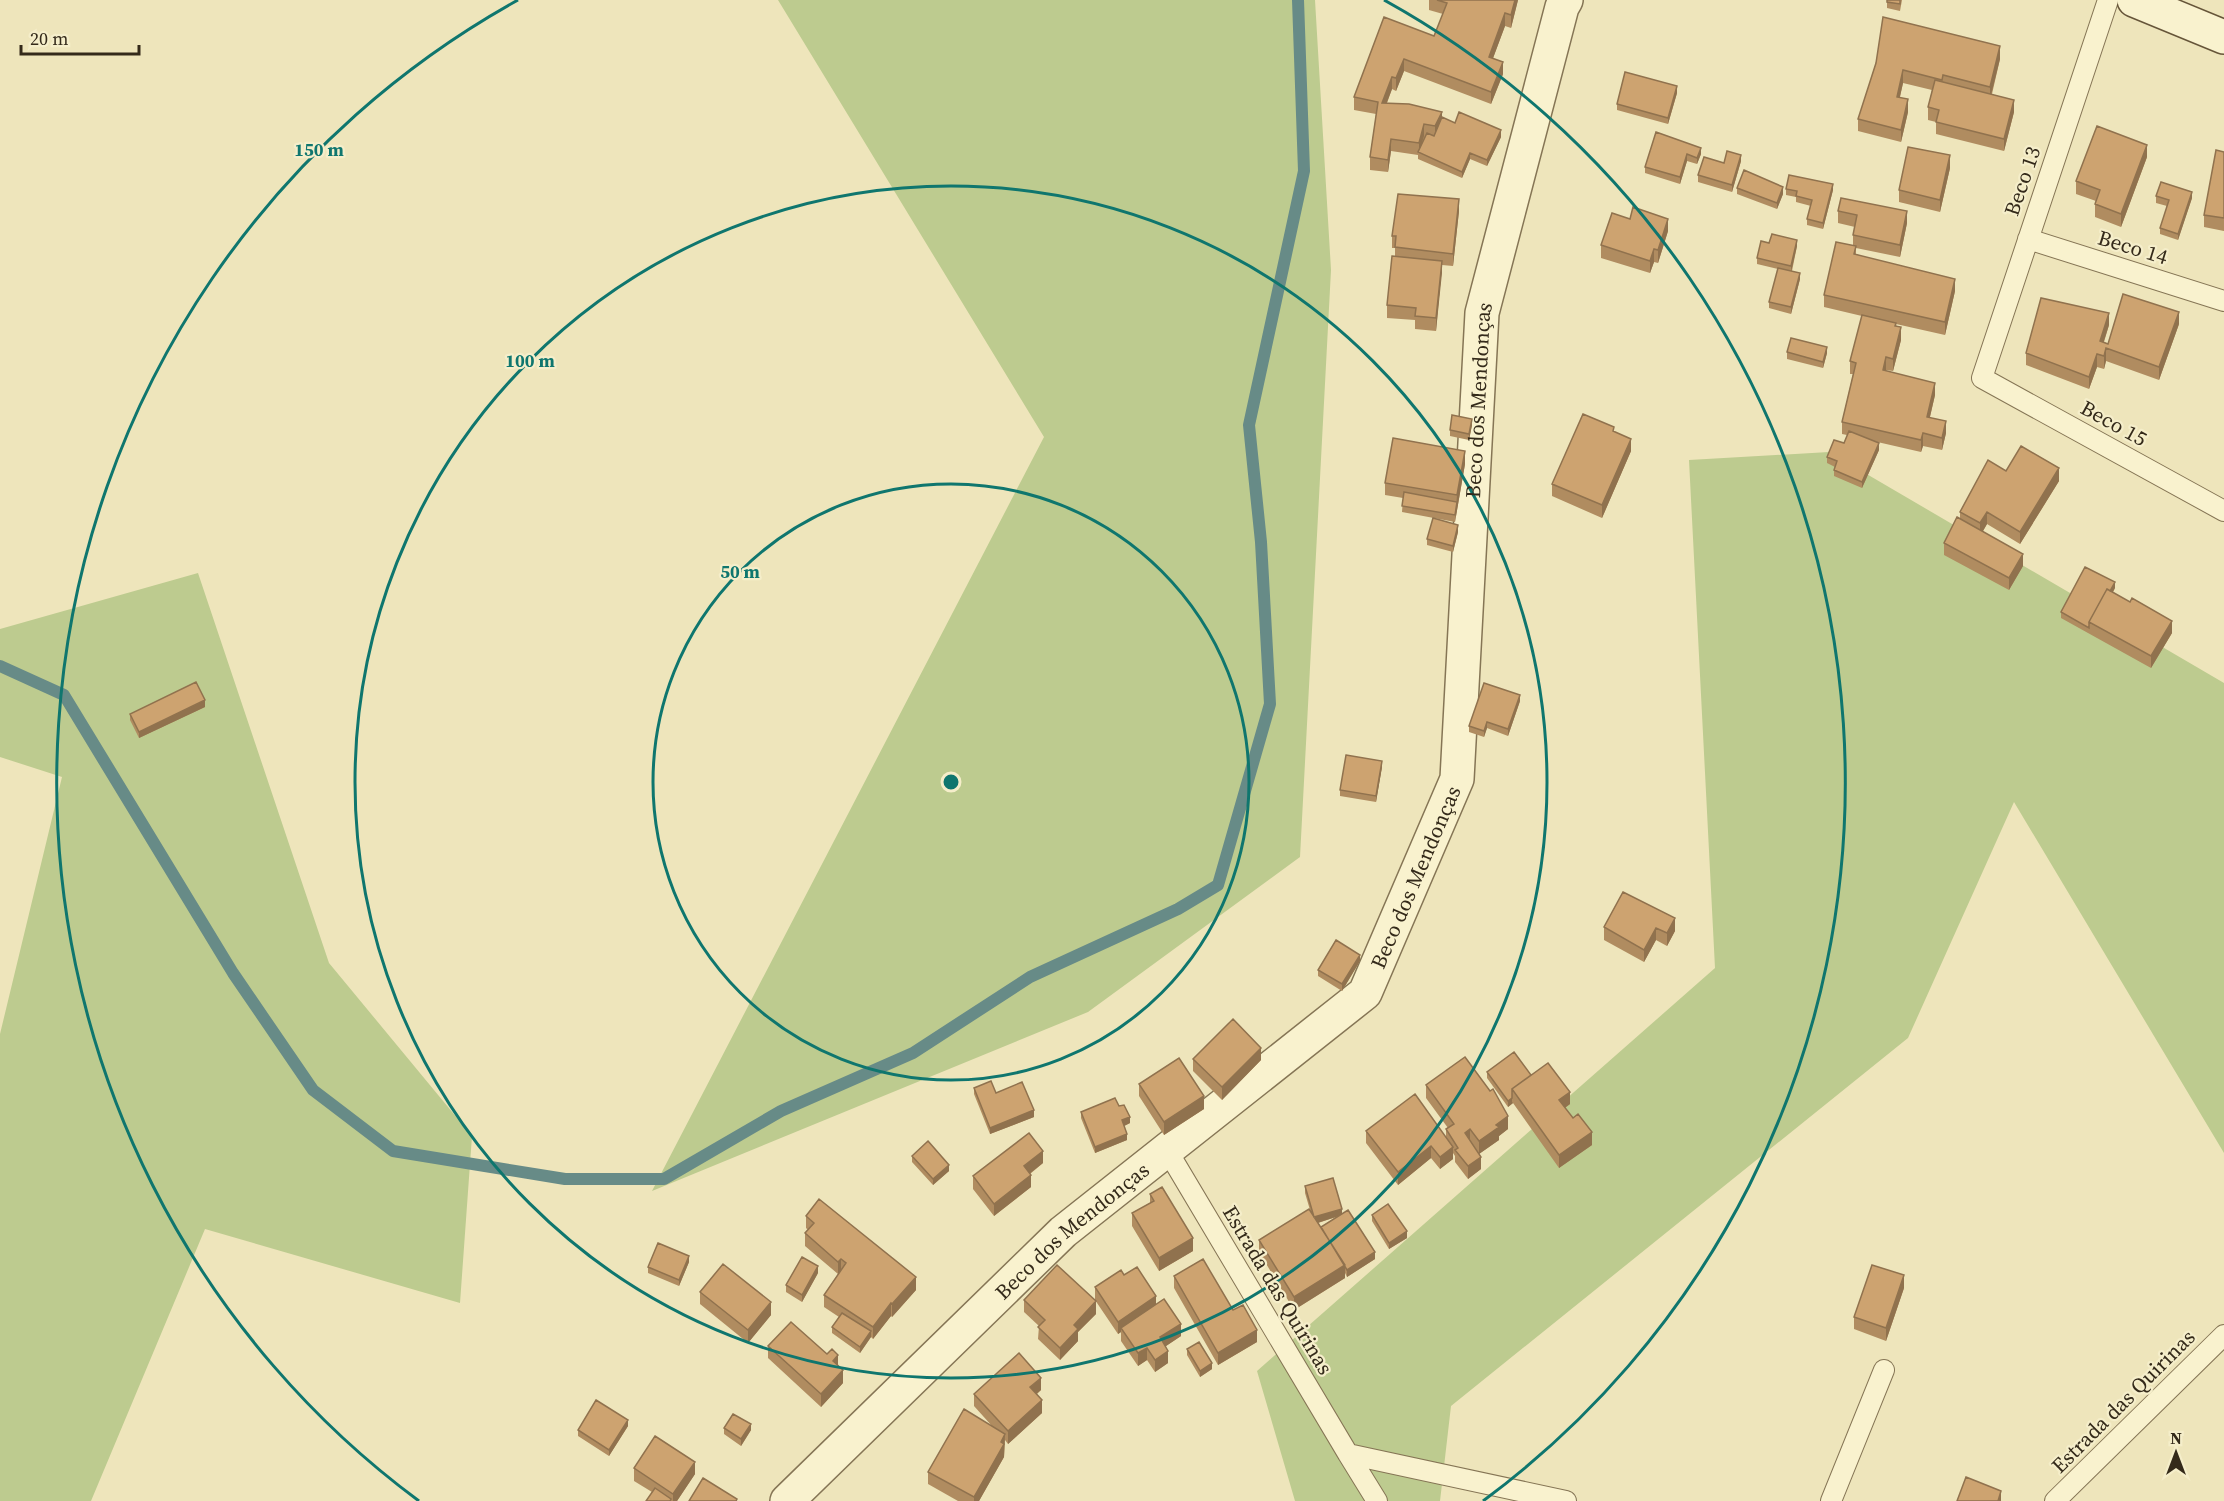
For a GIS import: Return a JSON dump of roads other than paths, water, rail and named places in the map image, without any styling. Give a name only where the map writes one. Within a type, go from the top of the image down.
[{"type":"street","name":"Beco dos Mendonças","points":[[788,1501],[1063,1232],[1365,993],[1457,779],[1482,313],[1562,7],[1566,0]]},
{"type":"street","points":[[2134,0],[2224,37]]},
{"type":"lane","name":"Beco 13","points":[[1982,378],[2108,0]]},
{"type":"lane","name":"Beco 14","points":[[2028,239],[2224,301]]},
{"type":"lane","name":"Beco 15","points":[[1982,378],[2224,511]]},
{"type":"lane","name":"Estrada das Quirinas","points":[[1167,1150],[1377,1501]]},
{"type":"lane","name":"Estrada das Quirinas","points":[[2055,1501],[2224,1335]]},
{"type":"lane","points":[[1831,1501],[1884,1370]]},
{"type":"lane","points":[[1348,1454],[1566,1501]]},
{"type":"waterway","points":[[0,666],[64,695],[233,973],[313,1090],[393,1151],[565,1179],[664,1179],[781,1111],[913,1053],[1030,977],[1178,909],[1218,885],[1270,704],[1261,542],[1249,425],[1304,171],[1298,0]]}]
